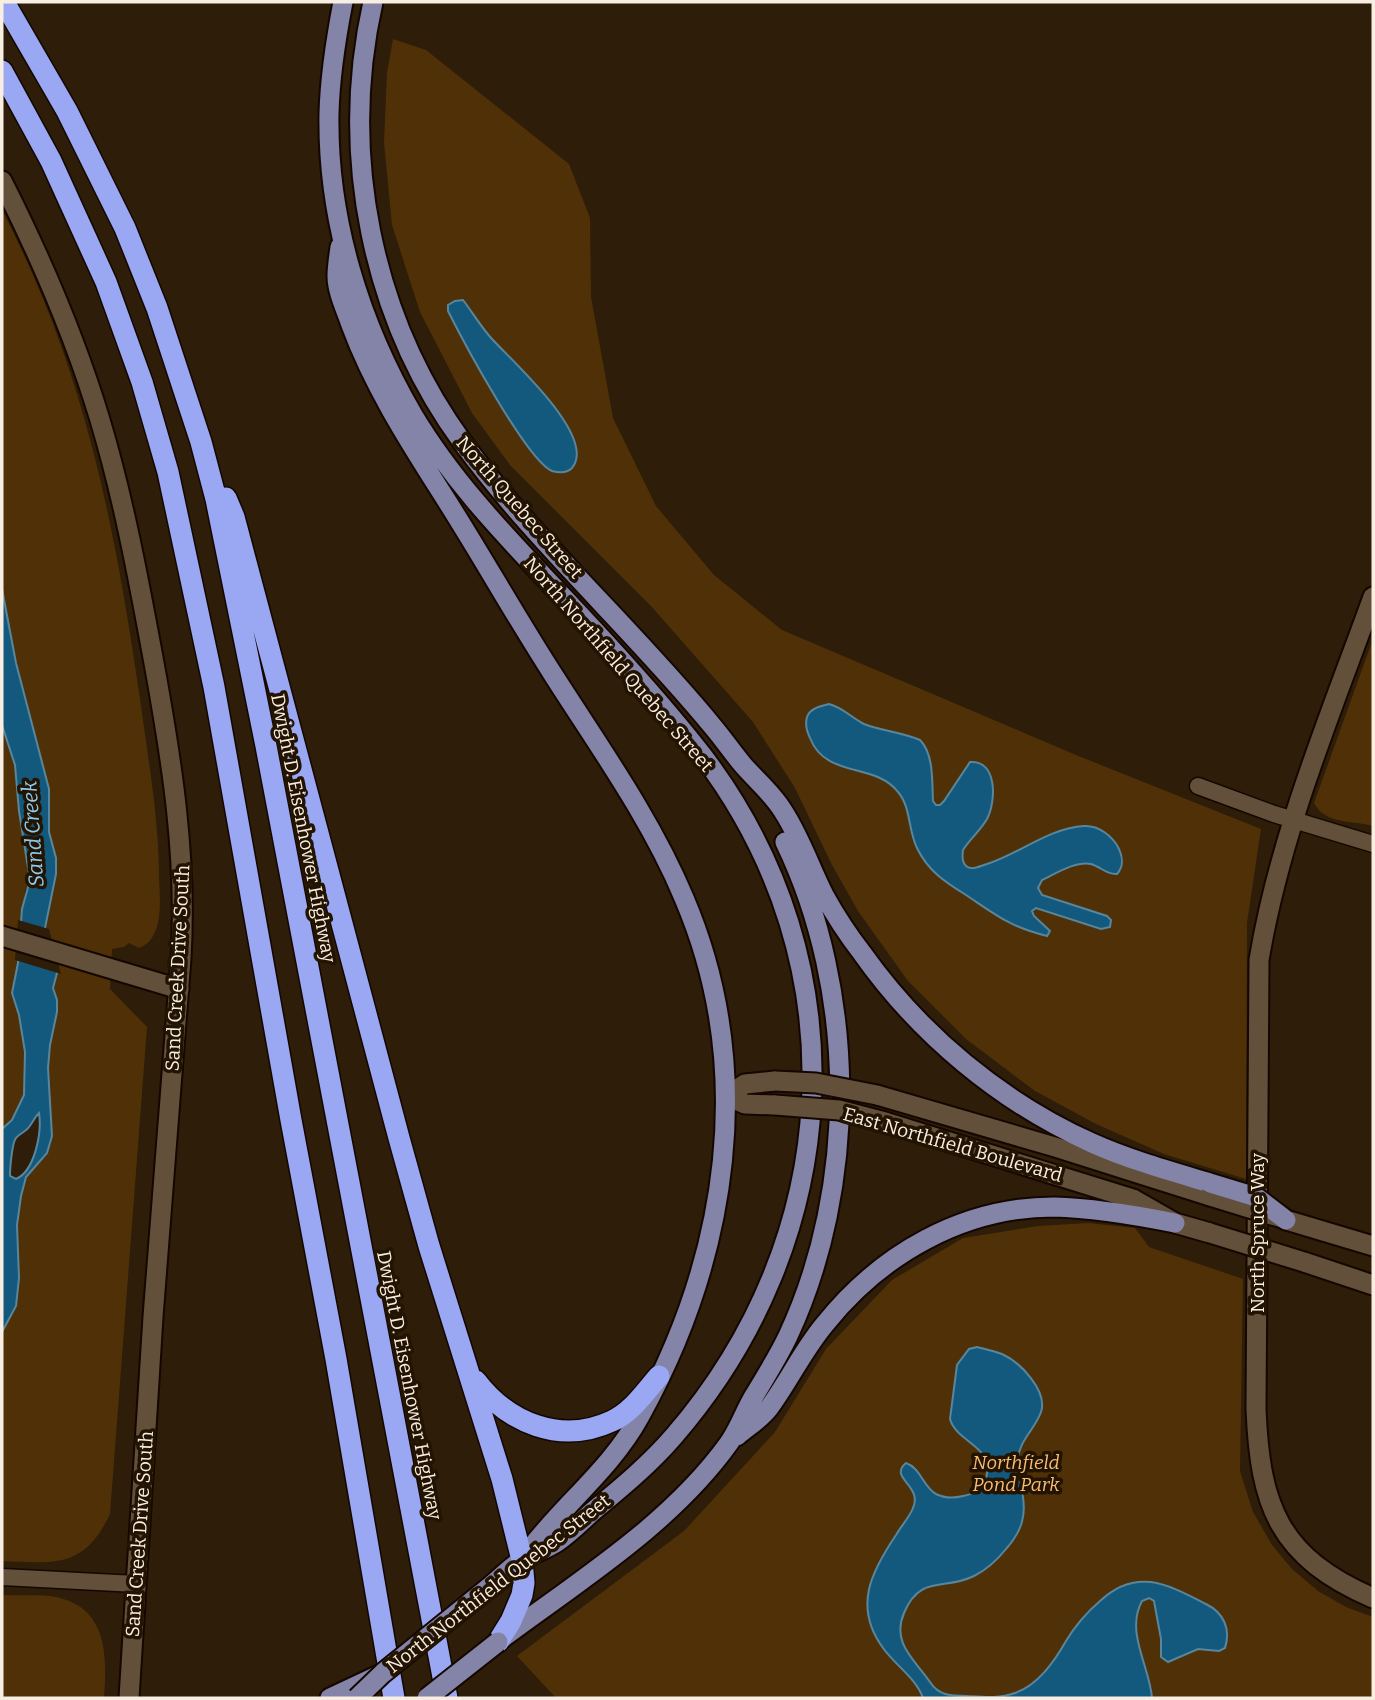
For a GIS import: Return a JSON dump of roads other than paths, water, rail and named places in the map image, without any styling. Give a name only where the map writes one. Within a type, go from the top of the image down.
[{"type":"highway","name":"Dwight D. Eisenhower Highway","points":[[4,2],[62,102],[125,228],[157,308],[201,442],[216,499],[266,746],[447,1698]]},
{"type":"highway","points":[[2,71],[51,161],[106,282],[142,382],[169,472],[219,714],[336,1359],[394,1698]]},
{"type":"highway","points":[[201,442],[234,517],[395,1124],[429,1246],[502,1479],[522,1560],[524,1583],[519,1607],[498,1642]]},
{"type":"highway","points":[[469,1371],[493,1401],[516,1418],[534,1426],[564,1431],[584,1430],[613,1421],[636,1403],[659,1376]]},
{"type":"main road","points":[[343,2],[329,111],[332,176],[342,235],[337,277],[358,345],[383,397],[657,841],[681,891],[703,950],[724,1052],[727,1096],[723,1170],[708,1243],[691,1300],[640,1417],[595,1479],[544,1529],[522,1560]]},
{"type":"main road","name":"North Quebec Street","points":[[373,2],[364,48],[359,130],[365,205],[377,261],[418,368],[446,419],[482,467],[675,682],[743,765]]},
{"type":"main road","name":"Sand Creek Drive South","points":[[2,181],[43,266],[82,365],[105,438],[128,531],[163,710],[179,818],[183,900],[178,989],[153,1317],[129,1698]]},
{"type":"main road","name":"North Northfield Quebec Street","points":[[342,235],[359,299],[379,350],[405,402],[430,443],[502,532],[688,738],[731,796],[759,848],[783,904],[797,951],[808,1009],[813,1058],[813,1103],[797,1201],[781,1252],[752,1319],[710,1388],[674,1436],[632,1478],[556,1543],[522,1560],[383,1673],[345,1695]]},
{"type":"main road","name":"North Spruce Way","points":[[1373,597],[1292,820],[1266,917],[1259,960],[1256,1395],[1258,1456],[1264,1488],[1277,1520],[1302,1554],[1335,1580],[1373,1598]]},
{"type":"main road","points":[[743,765],[783,810],[824,895],[862,954],[914,1016],[946,1048],[1000,1091],[1063,1129],[1123,1156],[1210,1190],[1256,1197],[1295,1222],[1373,1246]]},
{"type":"main road","name":"North Northfield Quebec Street","points":[[427,1698],[639,1535],[671,1507],[731,1441],[789,1333],[807,1285],[827,1211],[840,1110],[837,1035],[820,937],[799,874],[743,765]]},
{"type":"main road","points":[[2,936],[178,989]]},
{"type":"main road","name":"East Northfield Boulevard","points":[[727,1096],[745,1084],[775,1081],[816,1083],[877,1095],[1210,1190]]},
{"type":"main road","name":"East Northfield Boulevard","points":[[727,1096],[745,1104],[839,1110],[884,1122],[1133,1199],[1175,1223],[1373,1285]]},
{"type":"main road","points":[[731,1441],[768,1410],[807,1347],[848,1297],[897,1255],[921,1241],[951,1227],[1014,1210],[1051,1207],[1093,1209],[1175,1223]]},
{"type":"street","points":[[1198,786],[1292,820],[1373,844]]},
{"type":"street","points":[[2,1577],[136,1584]]},
{"type":"water","points":[[463,300],[488,334],[533,381],[563,419],[573,438],[577,454],[570,470],[552,471],[527,446],[512,423],[448,311],[448,305]]},
{"type":"water","name":"Sand Creek","points":[[2,589],[16,663],[49,789],[49,832],[56,858],[56,874],[45,928],[57,973],[53,988],[57,1012],[48,1068],[52,1136],[47,1153],[26,1177],[21,1196],[17,1225],[19,1278],[16,1306],[2,1332],[2,1129],[12,1120],[24,1095],[25,1052],[19,1015],[12,993],[18,963],[22,909],[30,880],[15,765],[2,725]],"holes":[[[39,1113],[40,1121],[32,1160],[23,1175],[16,1179],[10,1176],[15,1140],[28,1129]]]},
{"type":"water","points":[[829,704],[864,724],[920,740],[930,760],[933,801],[936,805],[944,801],[970,762],[979,763],[986,768],[992,783],[992,803],[987,819],[963,850],[963,861],[968,867],[999,860],[1046,836],[1071,828],[1089,826],[1100,829],[1109,836],[1121,856],[1122,865],[1117,874],[1091,864],[1078,864],[1042,880],[1038,888],[1042,895],[1107,916],[1111,920],[1110,927],[1101,929],[1036,908],[1032,911],[1050,931],[1047,936],[1004,920],[944,880],[926,863],[917,848],[905,805],[898,792],[877,777],[827,760],[817,751],[808,733],[807,717],[813,709]]},
{"type":"water","points":[[977,1347],[1002,1354],[1017,1363],[1031,1378],[1040,1395],[1041,1412],[1021,1446],[1018,1459],[1023,1500],[1022,1522],[1011,1542],[983,1571],[963,1580],[925,1588],[917,1593],[910,1601],[901,1624],[900,1633],[906,1650],[934,1687],[942,1693],[985,1697],[1009,1695],[1031,1684],[1045,1672],[1069,1635],[1100,1601],[1126,1584],[1152,1582],[1178,1590],[1212,1608],[1222,1617],[1227,1641],[1225,1648],[1219,1651],[1198,1649],[1168,1662],[1161,1657],[1161,1639],[1154,1601],[1149,1598],[1142,1601],[1137,1613],[1137,1637],[1152,1698],[923,1698],[874,1633],[867,1604],[873,1576],[911,1512],[915,1500],[914,1493],[903,1478],[902,1468],[906,1463],[911,1465],[932,1491],[946,1497],[973,1493],[985,1481],[988,1469],[986,1460],[975,1446],[960,1434],[950,1419],[957,1365],[969,1349]]},
{"type":"park label","name":"Northfield Pond Park","points":[[1016,1473]]}]
